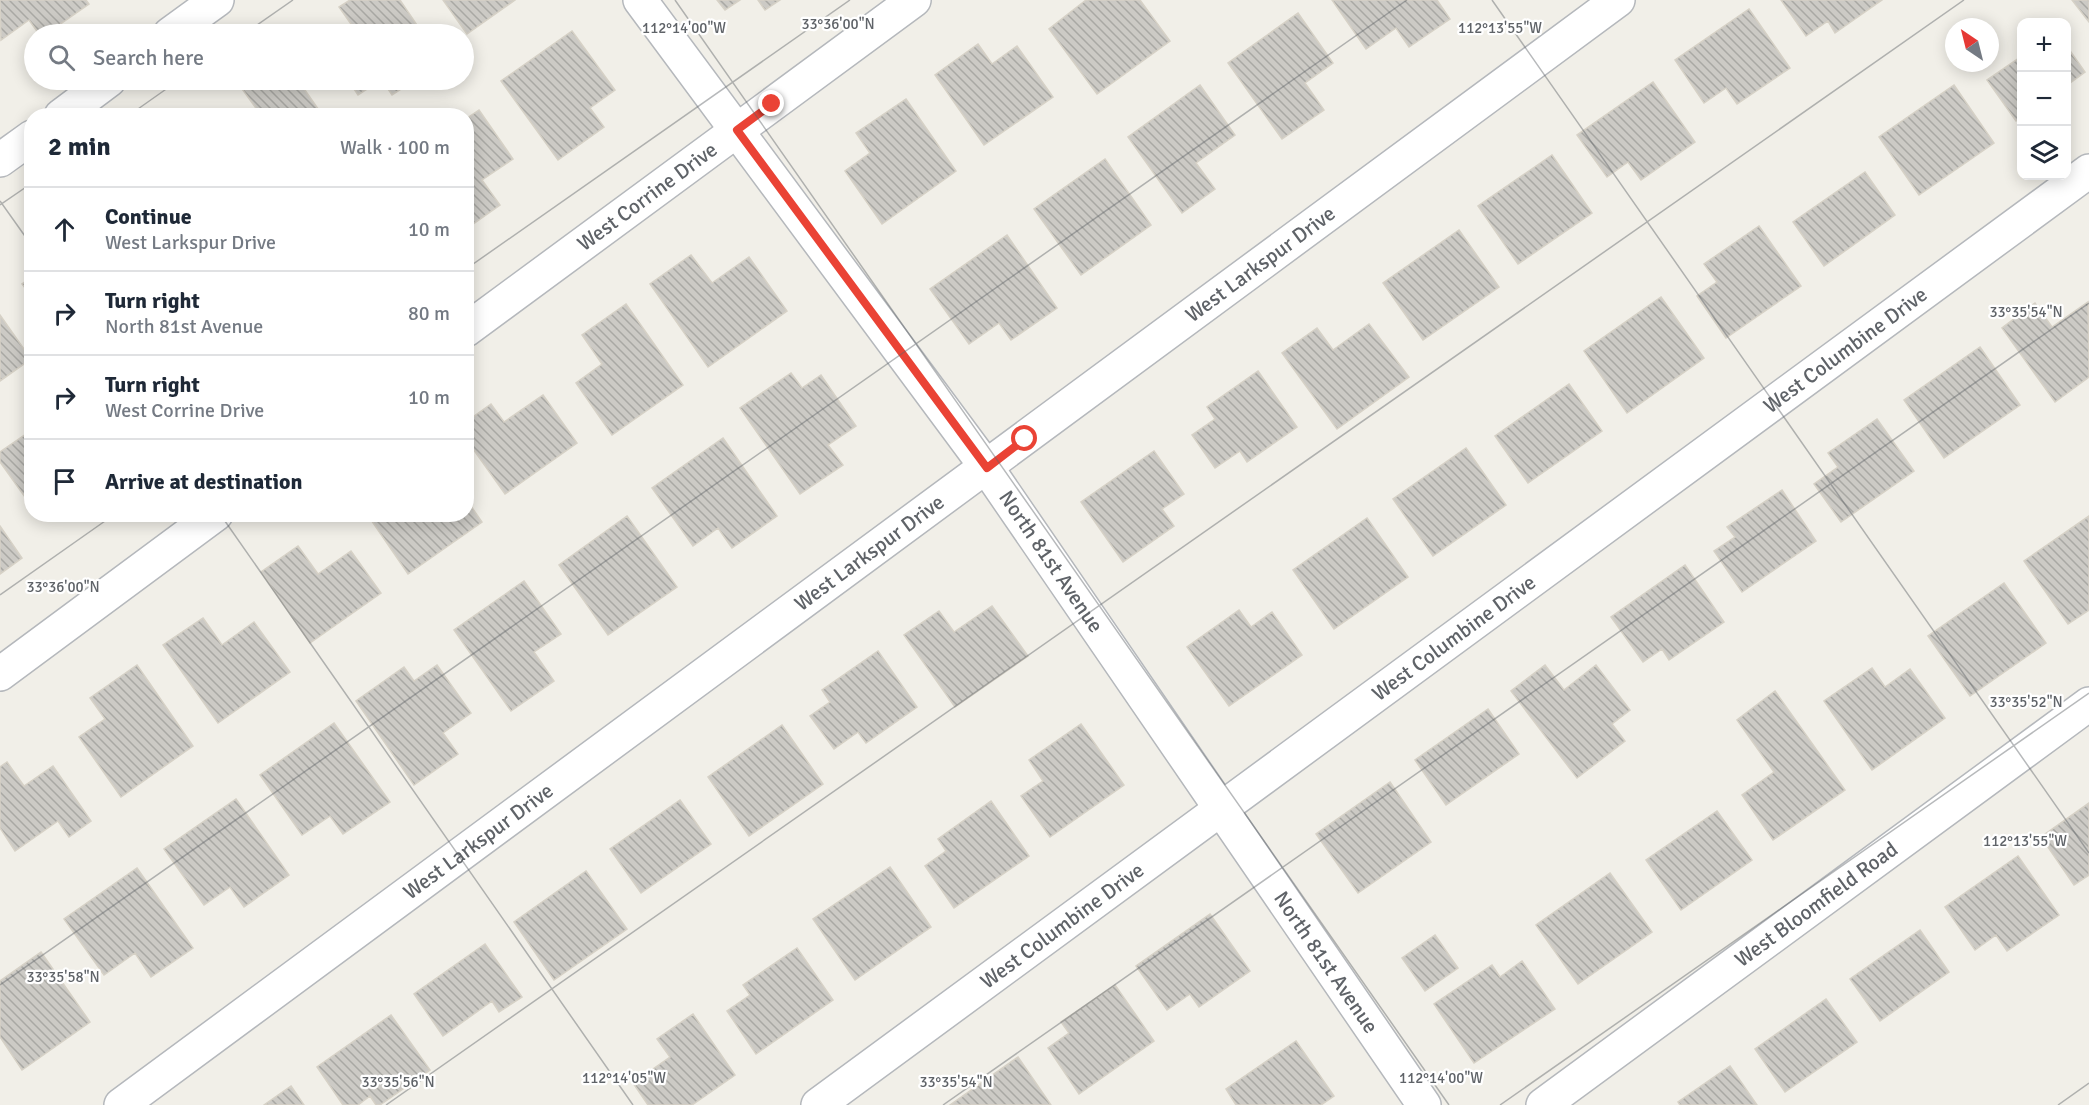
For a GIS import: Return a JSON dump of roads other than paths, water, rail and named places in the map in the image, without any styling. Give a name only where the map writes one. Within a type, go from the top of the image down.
[{"type":"street","points":[[184,24],[217,0]]},
{"type":"street","name":"North 81st Avenue","points":[[640,0],[987,468],[1424,1105]]},
{"type":"street","name":"West Corrine Drive","points":[[474,324],[914,0]]},
{"type":"street","name":"West Larkspur Drive","points":[[121,1105],[1618,0]]},
{"type":"street","points":[[72,108],[96,90]]},
{"type":"street","points":[[0,160],[24,143]]},
{"type":"street","name":"West Columbine Drive","points":[[818,1105],[2089,171]]},
{"type":"street","points":[[0,674],[205,522]]},
{"type":"street","name":"West Bloomfield Road","points":[[1543,1105],[2089,704]]}]
